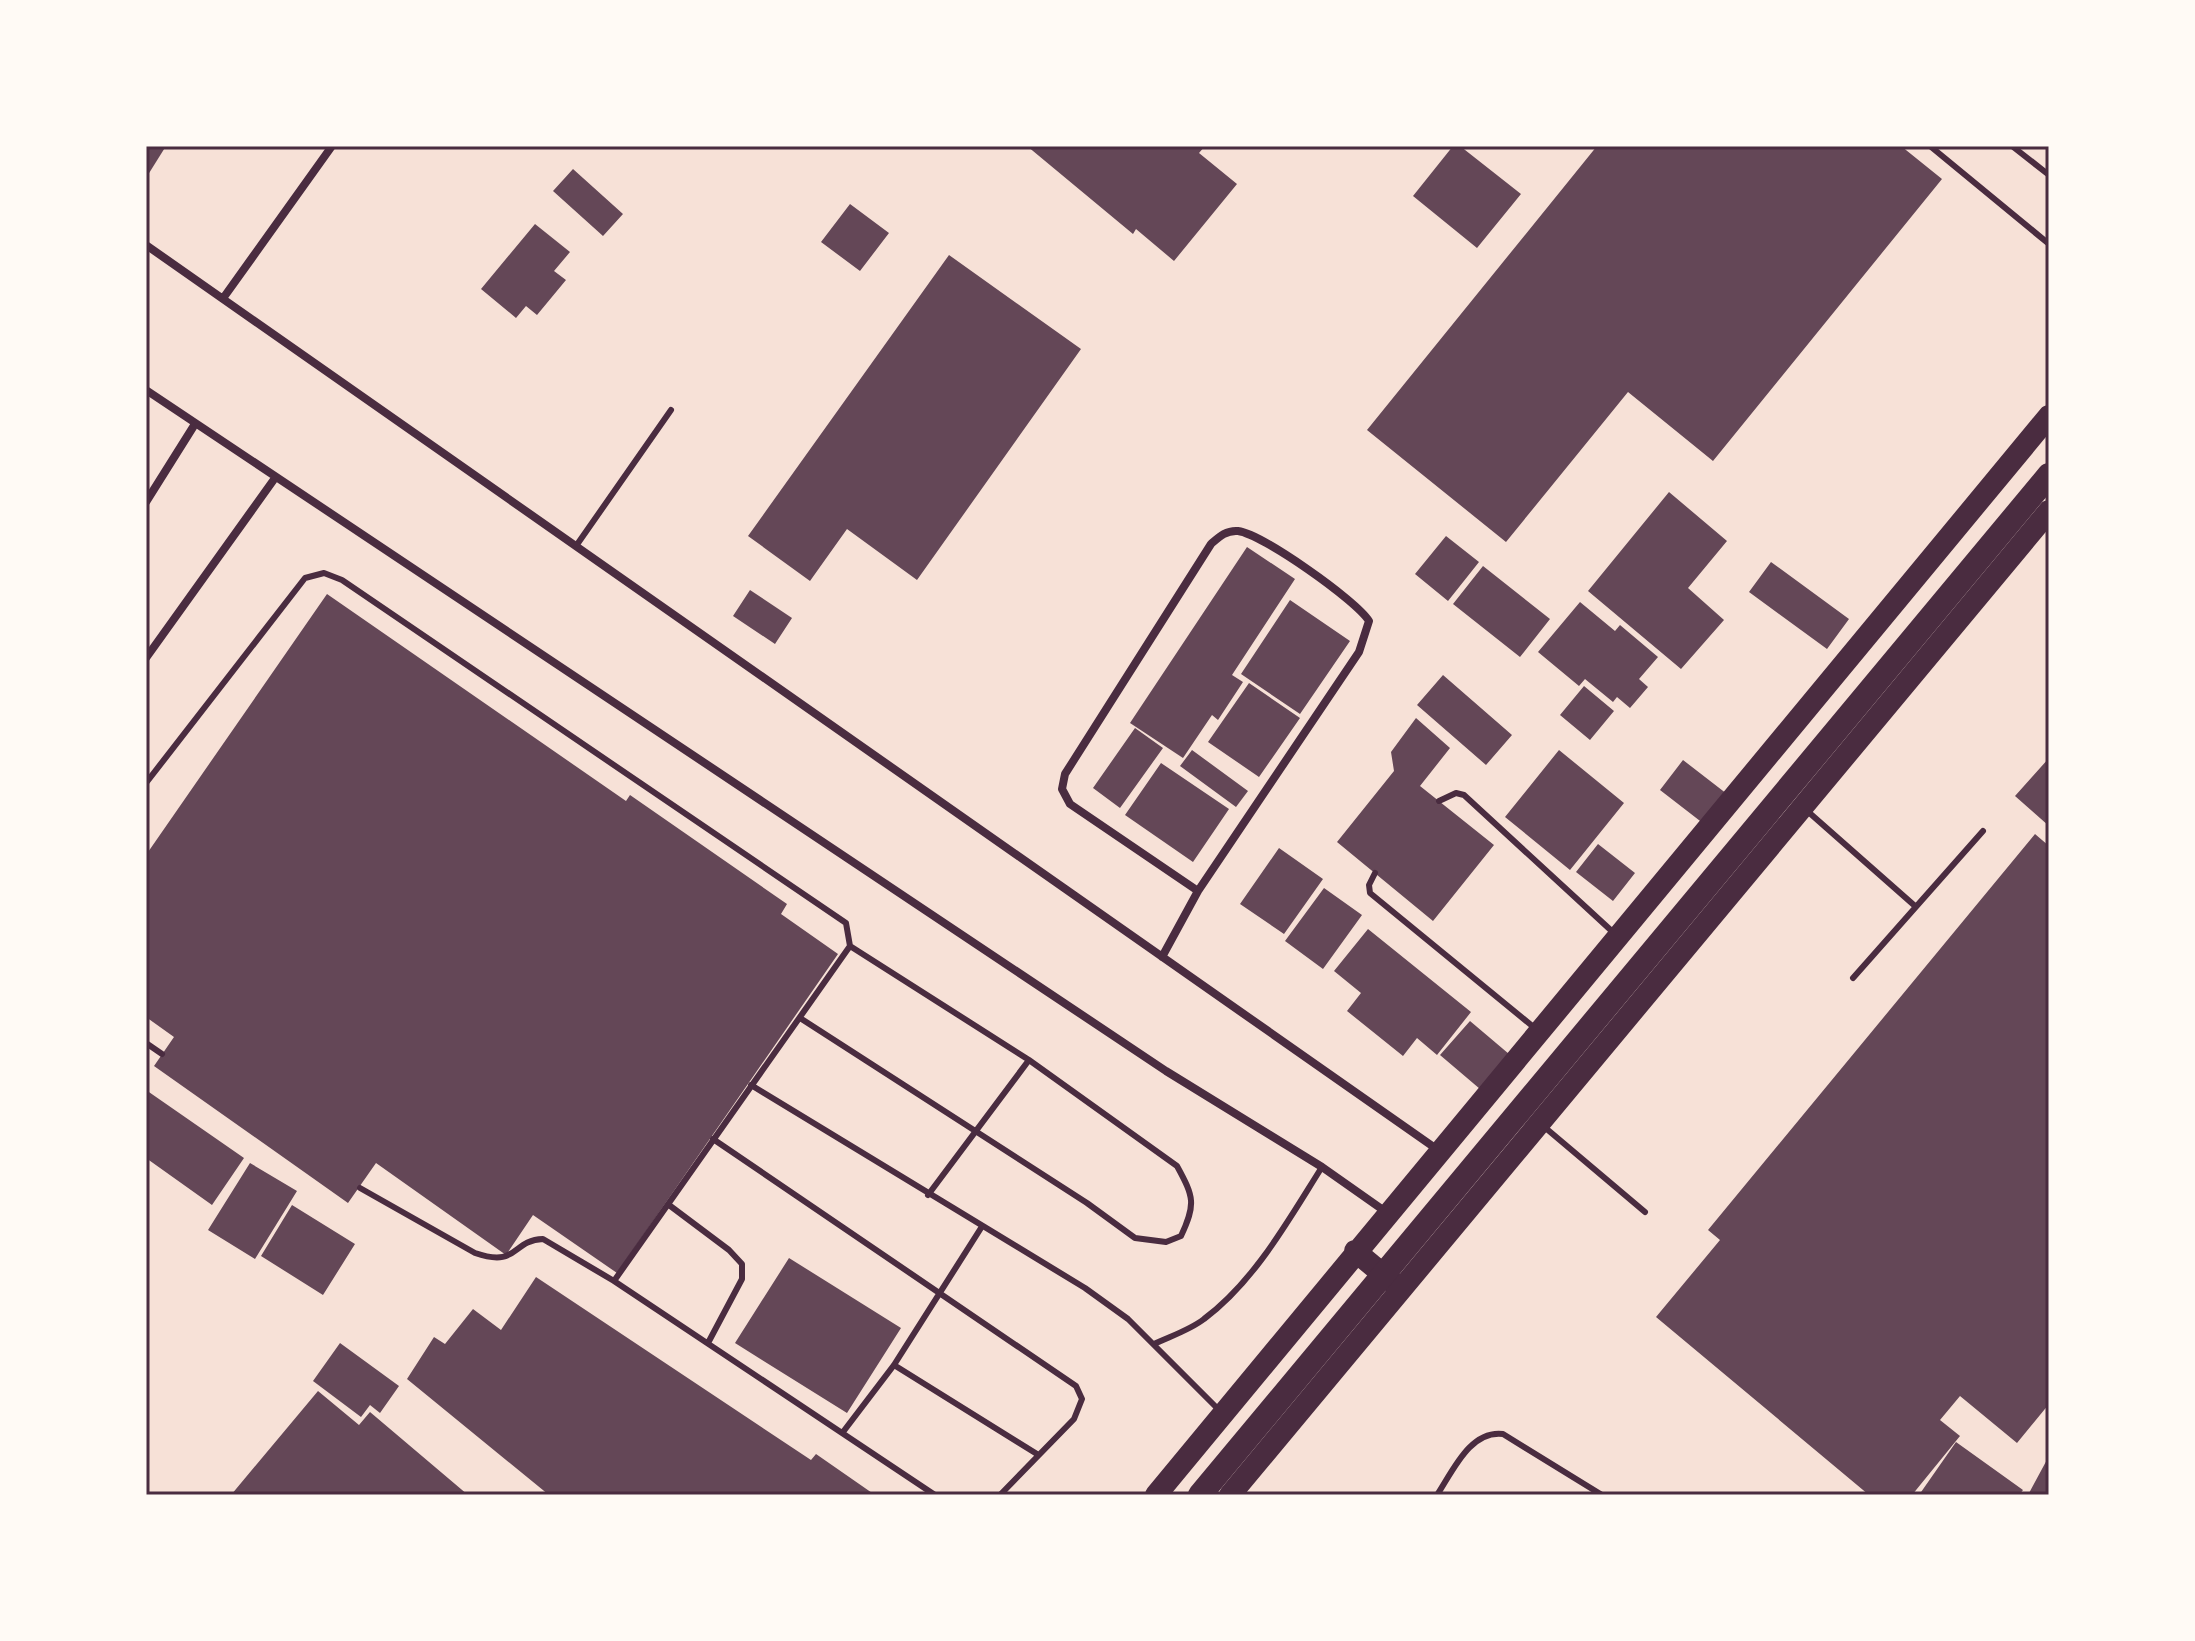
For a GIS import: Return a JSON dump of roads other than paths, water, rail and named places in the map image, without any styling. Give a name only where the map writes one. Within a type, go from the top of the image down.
[{"type":"highway","points":[[1156,1495],[1387,1212],[2049,416]]},
{"type":"highway","points":[[1200,1495],[2049,475]]},
{"type":"highway","points":[[1230,1495],[2049,511]]},
{"type":"highway","points":[[1355,1251],[1401,1289]]},
{"type":"street","points":[[224,297],[332,146]]},
{"type":"street","points":[[146,245],[1439,1151]]},
{"type":"street","points":[[146,390],[1166,1071],[1322,1167],[1387,1212]]},
{"type":"street","points":[[146,502],[195,424]]},
{"type":"street","points":[[146,658],[275,478]]},
{"type":"street","points":[[1162,957],[1198,891],[1359,652],[1369,621],[1362,611],[1317,576],[1252,535],[1235,531],[1222,534],[1211,544],[1065,774],[1062,789],[1070,804],[1198,891]]},
{"type":"lane","points":[[1930,146],[2049,244]]},
{"type":"lane","points":[[2012,146],[2049,175]]},
{"type":"lane","points":[[576,546],[671,410]]},
{"type":"lane","points":[[146,783],[305,578],[324,573],[342,580],[846,923],[850,946],[614,1281]]},
{"type":"lane","points":[[1439,801],[1456,793],[1464,795],[1616,936]]},
{"type":"lane","points":[[1802,807],[1915,906]]},
{"type":"lane","points":[[1853,978],[1983,831]]},
{"type":"lane","points":[[1375,873],[1369,885],[1370,893],[1539,1031]]},
{"type":"lane","points":[[800,1018],[977,1131],[1135,1238],[1166,1242],[1181,1236],[1193,1211],[1191,1190],[1177,1166],[1029,1060],[850,946]]},
{"type":"lane","points":[[146,1043],[162,1054]]},
{"type":"lane","points":[[928,1195],[1029,1060]]},
{"type":"lane","points":[[751,1085],[981,1228],[1085,1288],[1128,1319],[1223,1413]]},
{"type":"lane","points":[[1539,1123],[1645,1212]]},
{"type":"lane","points":[[713,1139],[1076,1386],[1082,1399],[1074,1419],[1000,1495]]},
{"type":"lane","points":[[1154,1344],[1201,1322],[1224,1303],[1274,1241],[1322,1167]]},
{"type":"lane","points":[[360,1188],[475,1253],[496,1260],[514,1254],[532,1239],[543,1239],[614,1281],[935,1495]]},
{"type":"lane","points":[[669,1205],[729,1250],[742,1264],[742,1279],[708,1343]]},
{"type":"lane","points":[[843,1432],[894,1365],[981,1228]]},
{"type":"lane","points":[[894,1365],[1037,1454]]},
{"type":"lane","points":[[1437,1495],[1475,1441],[1491,1433],[1503,1434],[1602,1495]]}]
